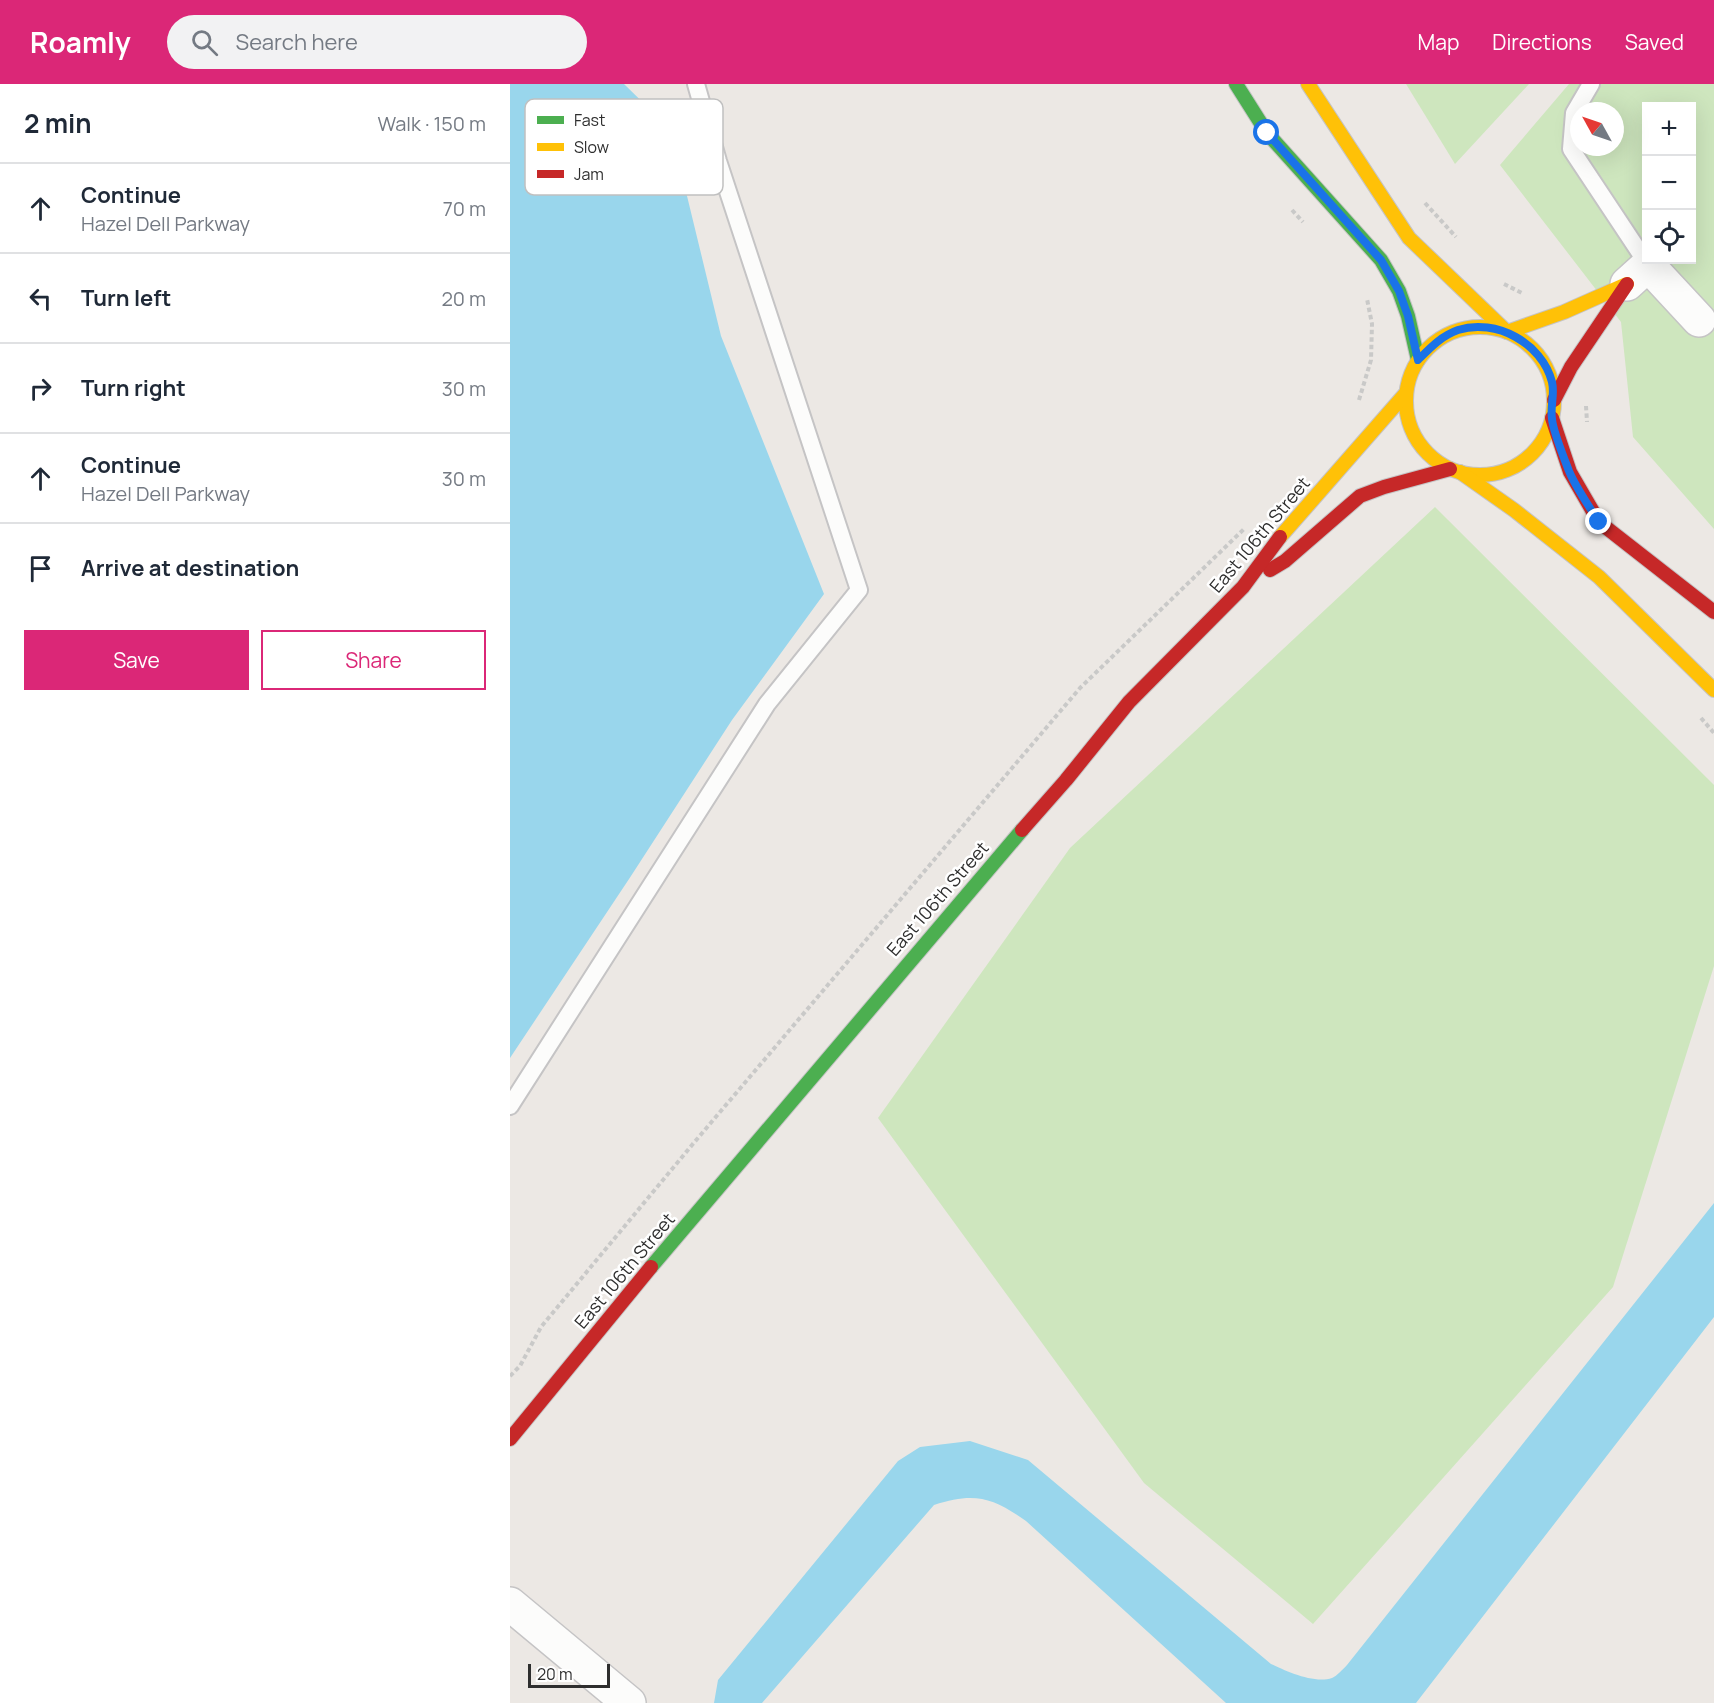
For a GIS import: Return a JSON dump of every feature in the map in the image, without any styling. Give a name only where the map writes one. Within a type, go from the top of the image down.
[{"type":"street","points":[[1236,84],[1267,133],[1381,260],[1399,291],[1408,316],[1418,360]]},
{"type":"street","points":[[1243,587],[1285,561],[1360,496],[1384,487],[1455,471],[1477,475],[1494,474],[1510,468],[1524,460],[1536,448],[1546,434],[1552,418],[1554,400],[1552,382],[1537,354],[1508,332],[1409,238],[1308,84]]},
{"type":"street","points":[[1637,275],[1564,312],[1508,332],[1483,327],[1458,330],[1436,342],[1418,360],[1408,382],[1407,412],[1412,430],[1421,447],[1434,460],[1455,471],[1514,510],[1599,577],[1714,690]]},
{"type":"street","points":[[1637,275],[1699,320]]},
{"type":"street","points":[[1554,400],[1571,367],[1637,275]]},
{"type":"street","name":"East 106th Street","points":[[510,1439],[646,1272],[976,882],[1066,780],[1128,702],[1243,587],[1276,541],[1406,393]]},
{"type":"street","points":[[1552,418],[1570,472],[1599,522],[1714,612]]},
{"type":"street","points":[[510,1604],[630,1703]]},
{"type":"lane","points":[[696,84],[700,99]]},
{"type":"lane","points":[[1591,84],[1574,113],[1571,149],[1637,275]]},
{"type":"lane","points":[[510,1106],[767,704],[859,590],[723,176]]},
{"type":"path","points":[[1417,195],[1456,238]]},
{"type":"path","points":[[1502,283],[1524,294]]},
{"type":"path","points":[[1353,408],[1359,399],[1371,360],[1372,324],[1366,295]]},
{"type":"path","points":[[1587,398],[1587,428]]},
{"type":"path","points":[[510,1376],[520,1366],[541,1327],[692,1144],[1080,687],[1250,524]]},
{"type":"green space","points":[[1406,84],[1529,84],[1455,164]]},
{"type":"green space","points":[[1569,84],[1714,84],[1714,529],[1633,437],[1621,322],[1500,165]]},
{"type":"green space","points":[[1435,507],[1714,785],[1714,966],[1613,1287],[1313,1624],[1144,1483],[878,1118],[1070,848]]},
{"type":"water","points":[[510,84],[624,84],[639,99],[525,99],[525,195],[687,195],[721,336],[824,594],[732,720],[510,1058]]},
{"type":"water","points":[[1714,1203],[1714,1317],[1416,1703],[1226,1703],[1026,1521],[992,1502],[972,1498],[934,1505],[762,1703],[714,1703],[718,1680],[898,1461],[920,1447],[970,1441],[1028,1460],[1271,1664],[1309,1678],[1332,1678],[1347,1665]]},
{"type":"traffic: fast","points":[[1236,84],[1267,133],[1381,260],[1399,291],[1408,316],[1418,360]]},
{"type":"traffic: fast","points":[[651,1267],[1022,830]]},
{"type":"traffic: slow","points":[[1308,84],[1409,238],[1507,332],[1564,312],[1627,284]]},
{"type":"traffic: slow","points":[[1480,327],[1508,333],[1532,349],[1548,373],[1554,401],[1548,429],[1532,453],[1508,469],[1480,475],[1452,469],[1428,453],[1412,429],[1406,401],[1412,373],[1428,349],[1452,333],[1480,327]]},
{"type":"traffic: slow","points":[[1280,537],[1406,393]]},
{"type":"traffic: slow","points":[[1460,472],[1514,510],[1599,577],[1714,690]]},
{"type":"traffic: jam","points":[[1554,400],[1571,367],[1627,284]]},
{"type":"traffic: jam","points":[[1552,418],[1570,472],[1599,522],[1714,612]]},
{"type":"traffic: jam","points":[[1270,570],[1285,561],[1360,496],[1450,469]]},
{"type":"traffic: jam","points":[[1022,830],[1129,702],[1243,587],[1280,537]]},
{"type":"traffic: jam","points":[[510,1439],[651,1267]]},
{"type":"route","points":[[1267,133],[1381,260],[1399,291],[1408,316],[1418,360],[1436,342],[1458,330],[1483,327],[1508,332],[1537,354],[1552,382],[1554,400],[1552,418],[1570,472],[1599,522]]}]
